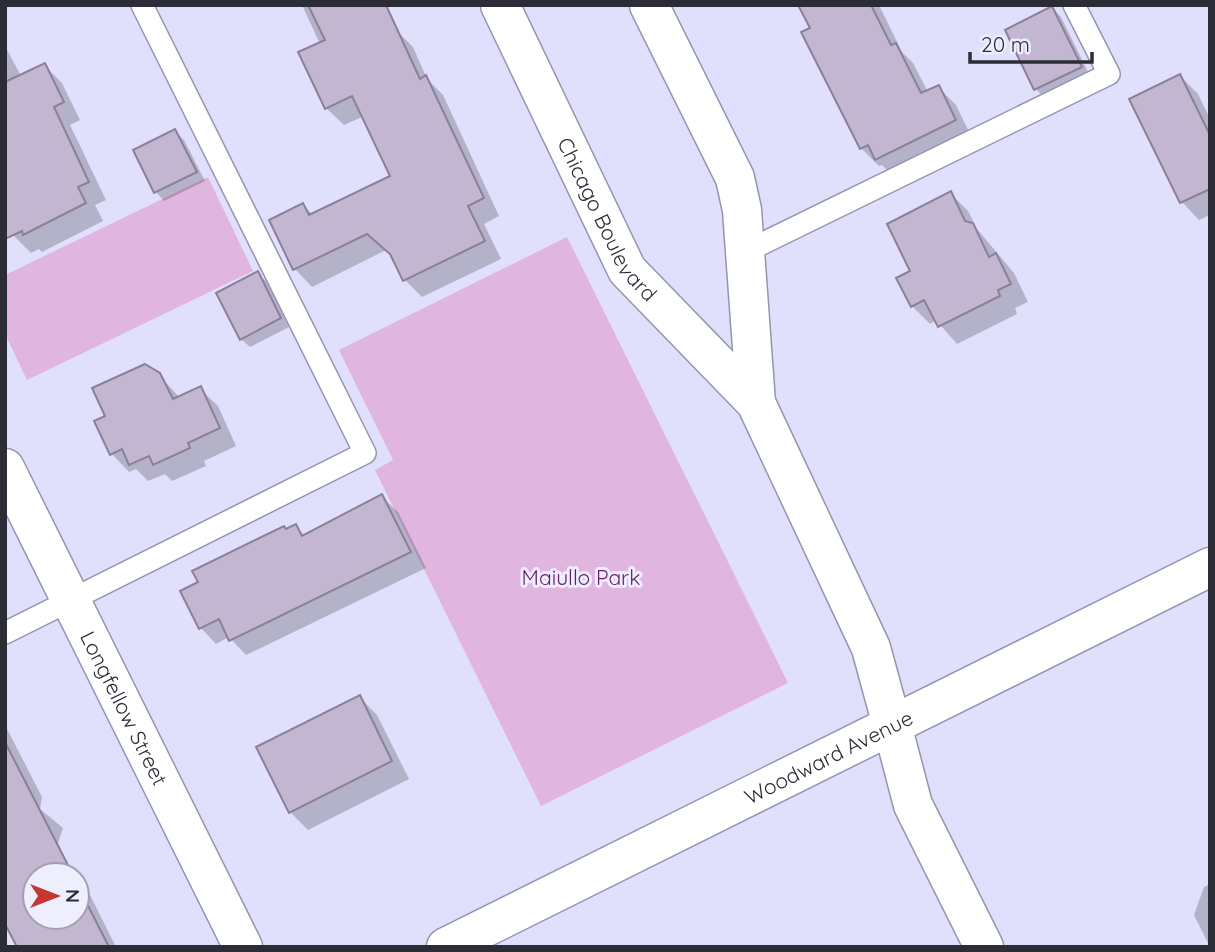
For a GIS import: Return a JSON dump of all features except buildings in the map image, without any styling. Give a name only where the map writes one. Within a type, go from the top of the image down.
[{"type":"street","name":"Chicago Boulevard","points":[[500,5],[627,270],[756,403],[871,648],[913,805],[984,947]]},
{"type":"street","name":"Chicago Boulevard","points":[[649,5],[735,178],[742,210],[756,403]]},
{"type":"street","name":"Longfellow Street","points":[[5,468],[243,947]]},
{"type":"street","name":"Woodward Avenue","points":[[446,947],[1210,567]]},
{"type":"lane","points":[[5,633],[365,453],[142,5]]},
{"type":"lane","points":[[745,252],[1109,74],[1074,5]]},
{"type":"green space","points":[[208,177],[253,271],[27,380],[5,334],[5,275]]},
{"type":"green space","name":"Maiullo Park","points":[[567,237],[788,683],[541,806],[375,470],[393,460],[339,350]]}]
